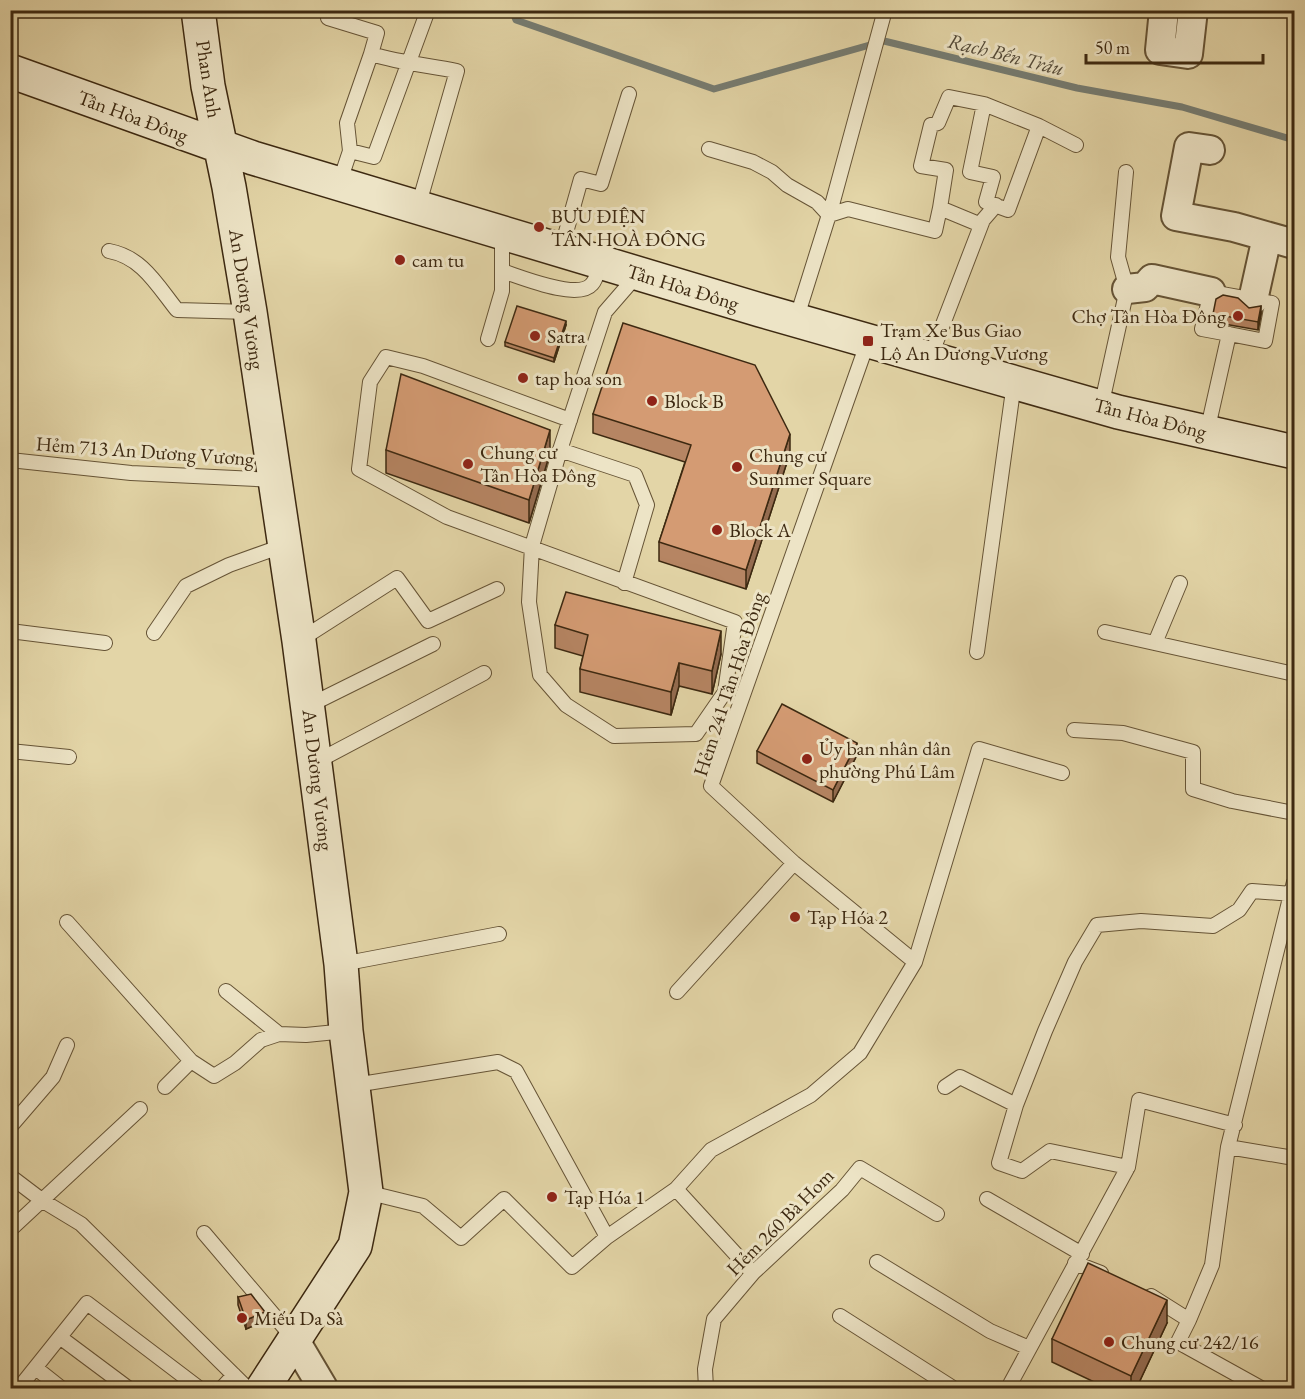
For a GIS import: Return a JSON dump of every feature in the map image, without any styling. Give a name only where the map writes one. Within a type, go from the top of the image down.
[{"type":"main road","name":"Phan Anh","points":[[198,10],[208,86],[221,147]]},
{"type":"main road","name":"Tân Hòa Đông","points":[[10,70],[221,147],[796,321],[1101,407],[1294,452]]},
{"type":"main road","name":"An Dương Vương","points":[[221,147],[276,480],[316,762],[366,1192],[355,1246],[263,1389]]},
{"type":"street","points":[[1164,10],[1160,50],[1188,54],[1193,10]]},
{"type":"street","points":[[1210,150],[1190,147],[1176,216],[1234,227],[1294,244]]},
{"type":"street","points":[[1253,300],[1267,237]]},
{"type":"street","points":[[1127,289],[1145,287],[1152,279],[1211,292]]},
{"type":"street","points":[[294,1339],[323,1389]]},
{"type":"lane","points":[[350,151],[374,157],[428,10]]},
{"type":"lane","points":[[796,321],[830,210],[885,10]]},
{"type":"lane","points":[[328,18],[378,33],[347,123],[350,151],[339,184]]},
{"type":"lane","points":[[370,54],[407,65],[418,64],[458,71],[418,207]]},
{"type":"lane","points":[[561,250],[581,179],[601,184],[629,94]]},
{"type":"lane","points":[[709,149],[753,162],[830,210],[848,209],[935,231],[946,170],[921,166],[931,124],[938,123],[949,97],[984,105],[1039,126],[1076,145]]},
{"type":"lane","points":[[984,105],[970,172],[993,177],[986,202],[1008,210],[1039,126]]},
{"type":"lane","points":[[1101,407],[1127,289],[1118,257],[1125,172]]},
{"type":"lane","points":[[930,358],[981,225],[996,205]]},
{"type":"lane","points":[[940,208],[981,225]]},
{"type":"lane","points":[[488,339],[502,291],[502,233]]},
{"type":"lane","points":[[109,251],[125,254],[141,265],[177,310],[250,312]]},
{"type":"lane","points":[[502,272],[573,292],[587,289],[594,283],[600,262]]},
{"type":"lane","points":[[570,420],[423,366],[386,357],[370,382],[359,469],[447,517],[532,546],[624,583],[735,622],[725,692],[696,734],[614,736],[566,705],[540,675],[529,602],[532,546],[560,450],[570,420],[605,312],[638,273]]},
{"type":"lane","points":[[1211,292],[1253,300],[1272,303],[1265,341],[1202,329],[1211,292]]},
{"type":"lane","points":[[1207,432],[1229,334]]},
{"type":"lane","name":"Hẻm 241 Tân Hòa Đông","points":[[868,341],[711,786],[794,863],[915,962]]},
{"type":"lane","points":[[977,652],[1014,382]]},
{"type":"lane","points":[[560,450],[635,475],[647,505],[624,583]]},
{"type":"lane","name":"Hẻm 713 An Dương Vương","points":[[10,460],[130,472],[276,480]]},
{"type":"lane","points":[[153,633],[186,586],[229,565],[285,545]]},
{"type":"lane","points":[[299,641],[397,578],[428,621],[497,589]]},
{"type":"lane","points":[[1155,644],[1180,583]]},
{"type":"lane","points":[[10,631],[105,643]]},
{"type":"lane","points":[[1105,632],[1294,674]]},
{"type":"lane","points":[[308,706],[433,644]]},
{"type":"lane","points":[[316,762],[484,673]]},
{"type":"lane","points":[[1074,730],[1123,733],[1194,752],[1193,789],[1232,801],[1294,813]]},
{"type":"lane","points":[[366,1192],[423,1206],[461,1238],[504,1199],[572,1267],[608,1237],[676,1189],[711,1150],[811,1095],[860,1053],[915,962],[979,749],[1062,773]]},
{"type":"lane","points":[[10,751],[69,757]]},
{"type":"lane","points":[[676,992],[794,863]]},
{"type":"lane","points":[[1128,1167],[1050,1151],[1022,1171],[999,1163],[1016,1105],[1075,962],[1097,925],[1141,921],[1213,926],[1239,910],[1252,891],[1293,888],[1290,927],[1228,1147],[1212,1265],[1178,1342],[1261,1389]]},
{"type":"lane","points":[[67,922],[191,1061],[214,1076],[261,1040],[279,1034],[306,1035],[346,1031]]},
{"type":"lane","points":[[341,964],[499,934]]},
{"type":"lane","points":[[226,990],[279,1034]]},
{"type":"lane","points":[[10,1127],[53,1077],[67,1045]]},
{"type":"lane","points":[[165,1087],[191,1061]]},
{"type":"lane","points":[[355,1085],[498,1062],[516,1071],[608,1237]]},
{"type":"lane","points":[[945,1087],[960,1077],[1016,1105]]},
{"type":"lane","points":[[1008,1389],[1128,1167],[1138,1100],[1235,1125]]},
{"type":"lane","points":[[10,1230],[140,1108]]},
{"type":"lane","points":[[1228,1147],[1294,1158]]},
{"type":"lane","name":"Hẻm 260 Bà Hom","points":[[706,1389],[705,1369],[714,1318],[753,1273],[842,1190],[860,1168],[937,1214]]},
{"type":"lane","points":[[10,1176],[43,1201],[81,1224],[247,1389]]},
{"type":"lane","points":[[676,1189],[753,1273]]},
{"type":"lane","points":[[987,1199],[1079,1259],[1118,1280]]},
{"type":"lane","points":[[204,1233],[294,1339]]},
{"type":"lane","points":[[878,1262],[990,1331],[1029,1348]]},
{"type":"lane","points":[[1140,1288],[1189,1320]]},
{"type":"lane","points":[[19,1389],[87,1303],[199,1389]]},
{"type":"lane","points":[[840,1316],[953,1389]]},
{"type":"lane","points":[[61,1338],[128,1389]]},
{"type":"lane","points":[[37,1369],[61,1389]]},
{"type":"lane","points":[[222,1389],[234,1375]]},
{"type":"building","points":[[1223,295],[1238,298],[1249,308],[1261,306],[1258,322],[1213,314],[1216,299]]},
{"type":"building","name":"Satra","points":[[517,306],[566,321],[554,358],[505,342]]},
{"type":"building","name":"Chung cư Summer Square","points":[[623,323],[755,365],[790,434],[746,570],[659,542],[691,445],[593,414]]},
{"type":"building","name":"Chung cư Tân Hòa Đông","points":[[401,374],[550,430],[529,500],[386,450]]},
{"type":"building","points":[[566,592],[721,631],[712,671],[679,663],[671,692],[580,669],[588,635],[555,625]]},
{"type":"building","name":"Ủy ban nhân dân phường Phú Lâm","points":[[782,704],[857,743],[833,790],[757,751]]},
{"type":"building","name":"Chung cư 242/16","points":[[1088,1263],[1167,1300],[1131,1376],[1052,1339]]},
{"type":"building","points":[[251,1294],[265,1312],[246,1320],[238,1297]]},
{"type":"waterway","name":"Rạch Bến Trâu","points":[[512,10],[516,20],[714,89],[884,41],[1077,88],[1182,107],[1294,140]]},
{"type":"place","name":"BƯU ĐIỆN TÂN HOÀ ĐÔNG","points":[[539,227]]},
{"type":"place","name":"cam tu","points":[[400,260]]},
{"type":"place","name":"Chợ Tân Hòa Đông","points":[[1238,316]]},
{"type":"place","name":"Satra","points":[[535,336]]},
{"type":"place","name":"Trạm Xe Bus Giao Lộ An Dương Vương","points":[[868,341]]},
{"type":"place","name":"tap hoa son","points":[[523,378]]},
{"type":"place","name":"Block B","points":[[652,401]]},
{"type":"place","name":"Chung cư Tân Hòa Đông","points":[[468,464]]},
{"type":"place","name":"Chung cư Summer Square","points":[[737,467]]},
{"type":"place","name":"Block A","points":[[717,530]]},
{"type":"place","name":"Ủy ban nhân dân phường Phú Lâm","points":[[807,759]]},
{"type":"place","name":"Tạp Hóa 2","points":[[795,917]]},
{"type":"place","name":"Tạp Hóa 1","points":[[552,1197]]},
{"type":"place","name":"Miếu Da Sà","points":[[242,1318]]},
{"type":"place","name":"Chung cư 242/16","points":[[1109,1342]]}]
